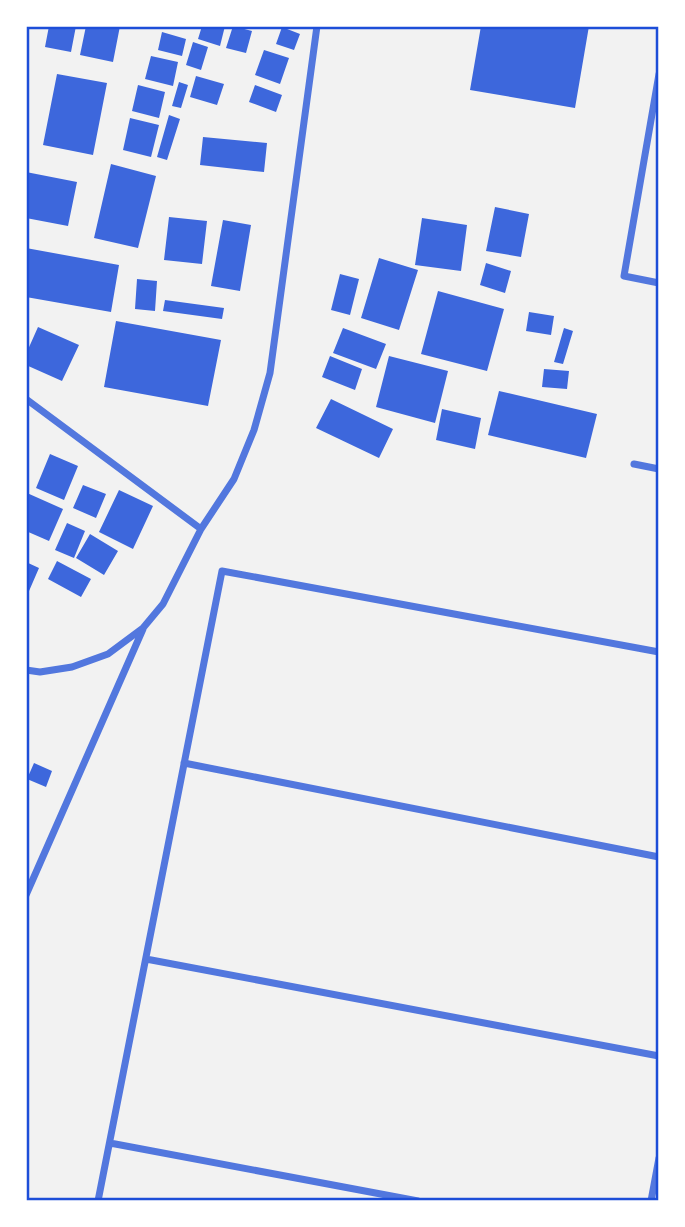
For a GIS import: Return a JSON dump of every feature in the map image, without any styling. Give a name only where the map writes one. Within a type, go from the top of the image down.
[{"type":"street","points":[[26,670],[40,672],[72,667],[108,654],[143,628],[163,604],[201,529],[234,478],[254,430],[270,373],[317,26]]},
{"type":"street","points":[[659,74],[624,276],[659,282]]},
{"type":"street","points":[[26,399],[201,529]]},
{"type":"street","points":[[634,464],[659,469]]},
{"type":"street","points":[[98,1201],[222,570],[659,652]]},
{"type":"street","points":[[26,895],[143,628]]},
{"type":"street","points":[[184,763],[659,857]]},
{"type":"street","points":[[146,959],[659,1056]]},
{"type":"street","points":[[110,1143],[418,1201]]},
{"type":"street","points":[[651,1201],[659,1158]]},
{"type":"building","points":[[49,26],[76,26],[71,52],[45,47]]},
{"type":"building","points":[[86,26],[120,26],[113,62],[80,55]]},
{"type":"building","points":[[202,26],[225,26],[220,46],[198,39]]},
{"type":"building","points":[[233,26],[252,31],[246,53],[226,48]]},
{"type":"building","points":[[481,26],[589,26],[575,108],[470,90]]},
{"type":"building","points":[[282,27],[300,34],[294,50],[276,44]]},
{"type":"building","points":[[162,32],[186,39],[182,56],[158,50]]},
{"type":"building","points":[[193,42],[208,47],[201,70],[186,65]]},
{"type":"building","points":[[264,50],[289,58],[280,84],[255,75]]},
{"type":"building","points":[[151,56],[178,62],[173,86],[145,79]]},
{"type":"building","points":[[57,74],[107,83],[93,155],[43,145]]},
{"type":"building","points":[[196,76],[224,84],[217,105],[190,97]]},
{"type":"building","points":[[179,82],[188,85],[181,108],[172,106]]},
{"type":"building","points":[[138,85],[165,92],[159,118],[132,111]]},
{"type":"building","points":[[255,85],[282,95],[276,112],[249,102]]},
{"type":"building","points":[[169,115],[180,119],[167,160],[157,157]]},
{"type":"building","points":[[130,118],[159,125],[151,157],[123,150]]},
{"type":"building","points":[[203,137],[267,143],[264,172],[200,165]]},
{"type":"building","points":[[111,164],[156,176],[138,248],[94,238]]},
{"type":"building","points":[[26,172],[77,182],[68,226],[26,218]]},
{"type":"building","points":[[495,207],[529,214],[521,257],[486,251]]},
{"type":"building","points":[[169,217],[207,221],[202,264],[164,260]]},
{"type":"building","points":[[422,218],[467,225],[461,271],[415,265]]},
{"type":"building","points":[[223,220],[251,225],[240,291],[211,286]]},
{"type":"building","points":[[26,248],[119,265],[111,312],[26,297]]},
{"type":"building","points":[[379,258],[418,270],[399,330],[361,318]]},
{"type":"building","points":[[486,263],[511,271],[505,293],[480,285]]},
{"type":"building","points":[[340,274],[359,279],[350,315],[331,310]]},
{"type":"building","points":[[137,279],[157,281],[155,311],[135,309]]},
{"type":"building","points":[[438,291],[504,309],[487,371],[421,354]]},
{"type":"building","points":[[165,300],[224,308],[222,319],[163,311]]},
{"type":"building","points":[[529,312],[554,316],[551,335],[526,331]]},
{"type":"building","points":[[116,321],[221,340],[208,406],[104,387]]},
{"type":"building","points":[[38,327],[79,345],[62,381],[26,365],[26,354]]},
{"type":"building","points":[[343,328],[386,344],[376,369],[333,353]]},
{"type":"building","points":[[564,328],[573,331],[563,364],[554,362]]},
{"type":"building","points":[[330,356],[362,369],[355,390],[322,377]]},
{"type":"building","points":[[389,356],[448,371],[435,423],[376,407]]},
{"type":"building","points":[[544,369],[569,371],[567,389],[542,387]]},
{"type":"building","points":[[499,391],[597,414],[586,458],[488,435]]},
{"type":"building","points":[[331,399],[393,429],[379,458],[316,428]]},
{"type":"building","points":[[442,409],[481,418],[475,449],[436,440]]},
{"type":"building","points":[[50,454],[78,466],[64,500],[36,488]]},
{"type":"building","points":[[83,485],[106,494],[96,518],[73,508]]},
{"type":"building","points":[[119,490],[153,506],[133,549],[99,532]]},
{"type":"building","points":[[27,493],[63,509],[49,541],[26,531]]},
{"type":"building","points":[[67,523],[85,531],[74,558],[55,550]]},
{"type":"building","points":[[90,534],[118,551],[104,575],[76,558]]},
{"type":"building","points":[[57,561],[91,579],[81,597],[48,579]]},
{"type":"building","points":[[26,562],[39,568],[26,598]]},
{"type":"building","points":[[34,763],[52,771],[46,787],[27,779]]}]
